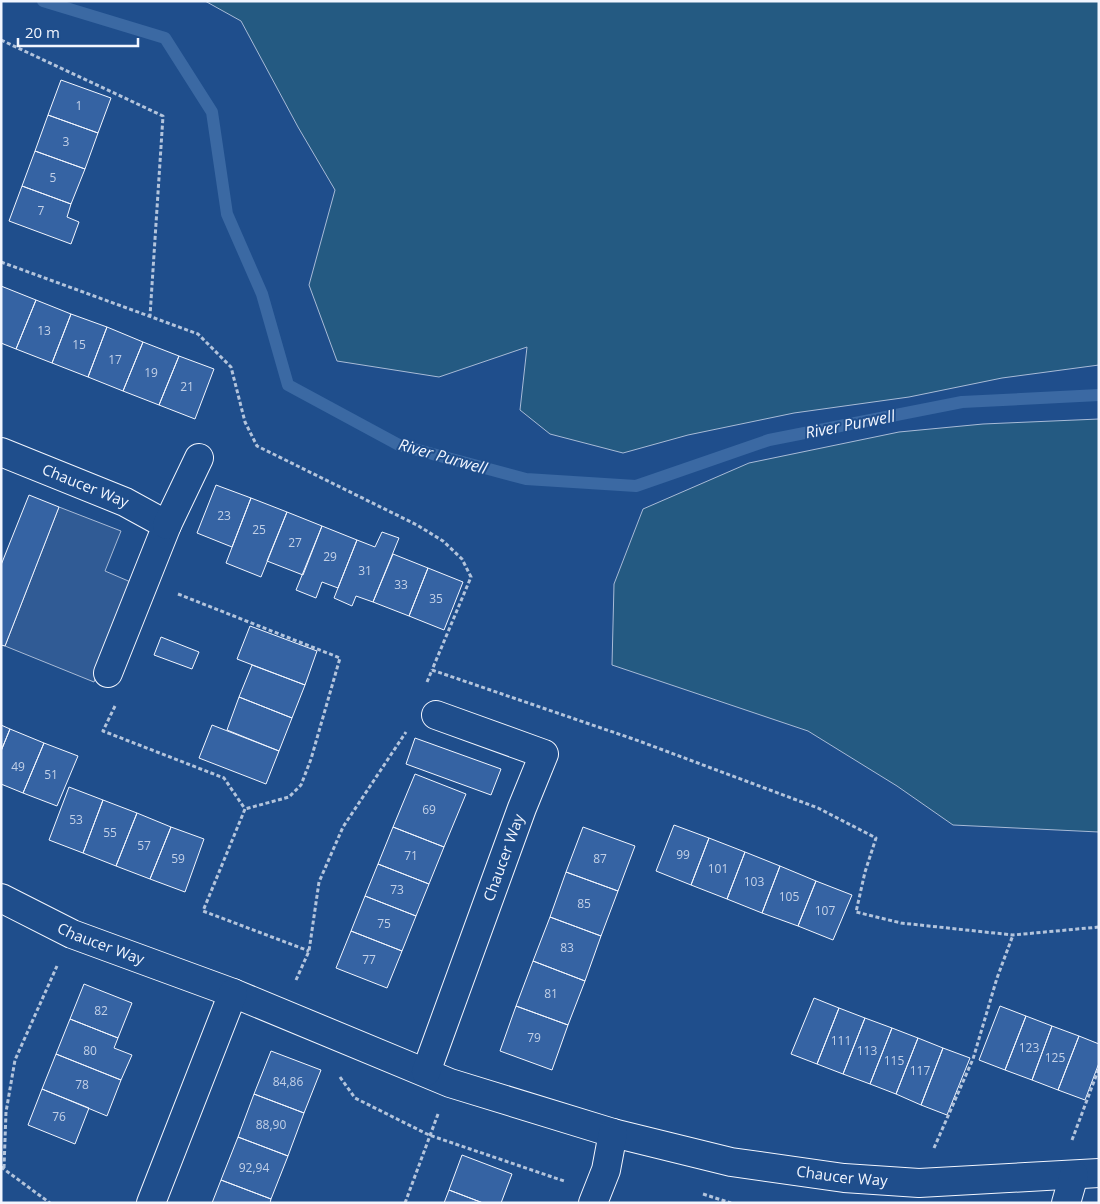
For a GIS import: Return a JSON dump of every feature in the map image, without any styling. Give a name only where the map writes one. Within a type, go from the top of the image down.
[{"type":"street","name":"Chaucer Way","points":[[1,452],[125,502],[167,525]]},
{"type":"street","points":[[108,673],[167,525],[200,458]]},
{"type":"street","name":"Chaucer Way","points":[[436,715],[544,754],[522,808],[438,1077]]},
{"type":"street","name":"Chaucer Way","points":[[1,898],[72,934],[233,993],[438,1077],[613,1133],[731,1162],[844,1178],[919,1183],[1078,1175]]},
{"type":"street","points":[[151,1203],[233,993]]},
{"type":"street","points":[[595,1197],[606,1170],[613,1133]]},
{"type":"street","points":[[1066,1203],[1078,1175]]},
{"type":"path","points":[[1,40],[163,116],[150,316]]},
{"type":"path","points":[[1,262],[198,334],[231,367],[244,422],[257,446],[417,524],[443,541],[462,559],[471,577],[424,688]]},
{"type":"path","points":[[144,580],[340,658],[311,759],[301,784],[289,797],[245,809]]},
{"type":"path","points":[[432,670],[639,741],[818,808],[876,838],[865,872],[856,912],[910,924],[1013,935],[1099,927]]},
{"type":"path","points":[[108,673],[125,683],[103,731],[224,778],[245,809]]},
{"type":"path","points":[[282,1013],[309,951],[319,882],[343,827],[407,730]]},
{"type":"path","points":[[245,809],[203,910],[309,951]]},
{"type":"path","points":[[50,1203],[3,1168],[6,1112],[15,1060],[72,934]]},
{"type":"path","points":[[919,1183],[973,1059],[997,978],[1013,935]]},
{"type":"path","points":[[1078,1175],[1099,1068]]},
{"type":"path","points":[[335,1070],[355,1098],[429,1135],[595,1197]]},
{"type":"path","points":[[405,1203],[429,1135],[438,1077]]},
{"type":"shaded area","points":[[205,1],[1099,1],[1099,365],[1002,378],[909,397],[794,413],[688,435],[623,453],[550,434],[520,410],[527,347],[439,377],[337,361],[309,285],[335,190],[298,127],[241,21]]},
{"type":"shaded area","points":[[1099,419],[1099,832],[953,825],[897,786],[808,731],[612,665],[614,584],[643,509],[749,463],[899,432],[983,424]]},
{"type":"shaded area","points":[[59,507],[121,531],[105,571],[133,583],[94,682],[5,646]]},
{"type":"building","points":[[61,80],[111,98],[98,133],[48,115]]},
{"type":"building","points":[[48,115],[98,133],[85,169],[35,151]]},
{"type":"building","points":[[35,151],[85,169],[71,204],[22,186]]},
{"type":"building","points":[[22,186],[71,204],[67,217],[79,222],[71,244],[9,221]]},
{"type":"building","points":[[1,286],[36,300],[16,349],[1,343]]},
{"type":"building","points":[[36,300],[71,314],[52,363],[16,349]]},
{"type":"building","points":[[71,314],[107,327],[88,377],[52,363]]},
{"type":"building","points":[[107,327],[143,342],[123,391],[88,377]]},
{"type":"building","points":[[143,342],[179,356],[159,405],[123,391]]},
{"type":"building","points":[[179,356],[214,369],[195,419],[159,405]]},
{"type":"building","points":[[216,485],[251,498],[232,547],[197,533]]},
{"type":"building","points":[[29,495],[59,507],[5,646],[1,645],[1,565]]},
{"type":"building","points":[[251,498],[287,512],[261,577],[226,563]]},
{"type":"building","points":[[287,512],[322,526],[303,575],[267,561]]},
{"type":"building","points":[[322,526],[357,540],[338,588],[322,582],[316,598],[296,590]]},
{"type":"building","points":[[382,532],[399,538],[373,602],[356,596],[352,606],[334,598],[357,540],[375,547]]},
{"type":"building","points":[[393,554],[428,568],[409,616],[373,602]]},
{"type":"building","points":[[428,568],[463,582],[444,630],[409,616]]},
{"type":"building","points":[[250,626],[317,651],[305,685],[237,659]]},
{"type":"building","points":[[161,637],[199,652],[192,669],[154,655]]},
{"type":"building","points":[[252,665],[305,685],[292,718],[239,697]]},
{"type":"building","points":[[239,697],[292,718],[279,751],[227,730]]},
{"type":"building","points":[[1,725],[10,729],[1,751]]},
{"type":"building","points":[[212,725],[279,751],[266,784],[199,758]]},
{"type":"building","points":[[10,729],[44,743],[23,793],[1,784],[1,751]]},
{"type":"building","points":[[415,738],[501,769],[491,795],[406,764]]},
{"type":"building","points":[[44,743],[78,756],[57,806],[23,793]]},
{"type":"building","points":[[415,774],[466,794],[444,847],[393,827]]},
{"type":"building","points":[[69,787],[103,800],[83,853],[49,840]]},
{"type":"building","points":[[103,800],[137,813],[116,866],[83,853]]},
{"type":"building","points":[[137,813],[171,827],[150,879],[116,866]]},
{"type":"building","points":[[674,825],[709,838],[691,885],[656,871]]},
{"type":"building","points":[[171,827],[204,839],[185,892],[150,879]]},
{"type":"building","points":[[393,827],[444,847],[429,884],[378,864]]},
{"type":"building","points":[[583,827],[635,846],[618,891],[566,872]]},
{"type":"building","points":[[709,838],[745,852],[727,899],[691,885]]},
{"type":"building","points":[[745,852],[780,866],[762,913],[727,899]]},
{"type":"building","points":[[378,864],[429,884],[416,916],[365,896]]},
{"type":"building","points":[[780,866],[816,881],[798,926],[762,913]]},
{"type":"building","points":[[566,872],[618,891],[601,936],[550,917]]},
{"type":"building","points":[[816,881],[852,895],[833,940],[798,926]]},
{"type":"building","points":[[365,896],[416,916],[402,951],[351,931]]},
{"type":"building","points":[[550,917],[601,936],[585,981],[533,961]]},
{"type":"building","points":[[351,931],[402,951],[387,988],[336,968]]},
{"type":"building","points":[[533,961],[585,981],[568,1025],[516,1006]]},
{"type":"building","points":[[84,984],[132,1003],[118,1038],[70,1019]]},
{"type":"building","points":[[814,998],[839,1008],[817,1064],[791,1054]]},
{"type":"building","points":[[516,1006],[568,1025],[552,1070],[500,1051]]},
{"type":"building","points":[[1000,1006],[1026,1016],[1005,1070],[979,1060]]},
{"type":"building","points":[[839,1008],[865,1018],[843,1074],[817,1064]]},
{"type":"building","points":[[1026,1016],[1052,1026],[1032,1080],[1005,1070]]},
{"type":"building","points":[[865,1018],[892,1028],[870,1084],[843,1074]]},
{"type":"building","points":[[70,1019],[118,1038],[114,1048],[132,1055],[121,1080],[56,1054]]},
{"type":"building","points":[[1052,1026],[1079,1036],[1058,1090],[1032,1080]]},
{"type":"building","points":[[892,1028],[918,1038],[896,1094],[870,1084]]},
{"type":"building","points":[[1079,1036],[1099,1044],[1099,1063],[1085,1100],[1058,1090]]},
{"type":"building","points":[[918,1038],[943,1048],[921,1105],[896,1094]]},
{"type":"building","points":[[943,1048],[970,1058],[947,1115],[921,1105]]},
{"type":"building","points":[[271,1051],[321,1070],[304,1113],[254,1094]]},
{"type":"building","points":[[56,1054],[121,1080],[107,1116],[42,1089]]},
{"type":"building","points":[[42,1089],[89,1108],[75,1144],[28,1125]]},
{"type":"building","points":[[254,1094],[304,1113],[288,1156],[238,1137]]},
{"type":"building","points":[[238,1137],[288,1156],[271,1199],[221,1180]]},
{"type":"building","points":[[462,1155],[512,1174],[501,1203],[483,1203],[449,1190]]},
{"type":"building","points":[[221,1180],[271,1199],[270,1203],[212,1203]]},
{"type":"building","points":[[449,1190],[483,1203],[444,1203]]},
{"type":"waterway","name":"River Purwell","points":[[43,1],[165,38],[212,112],[227,214],[262,294],[288,385],[399,445],[526,479],[636,486],[769,440],[962,402],[1099,395]]}]
